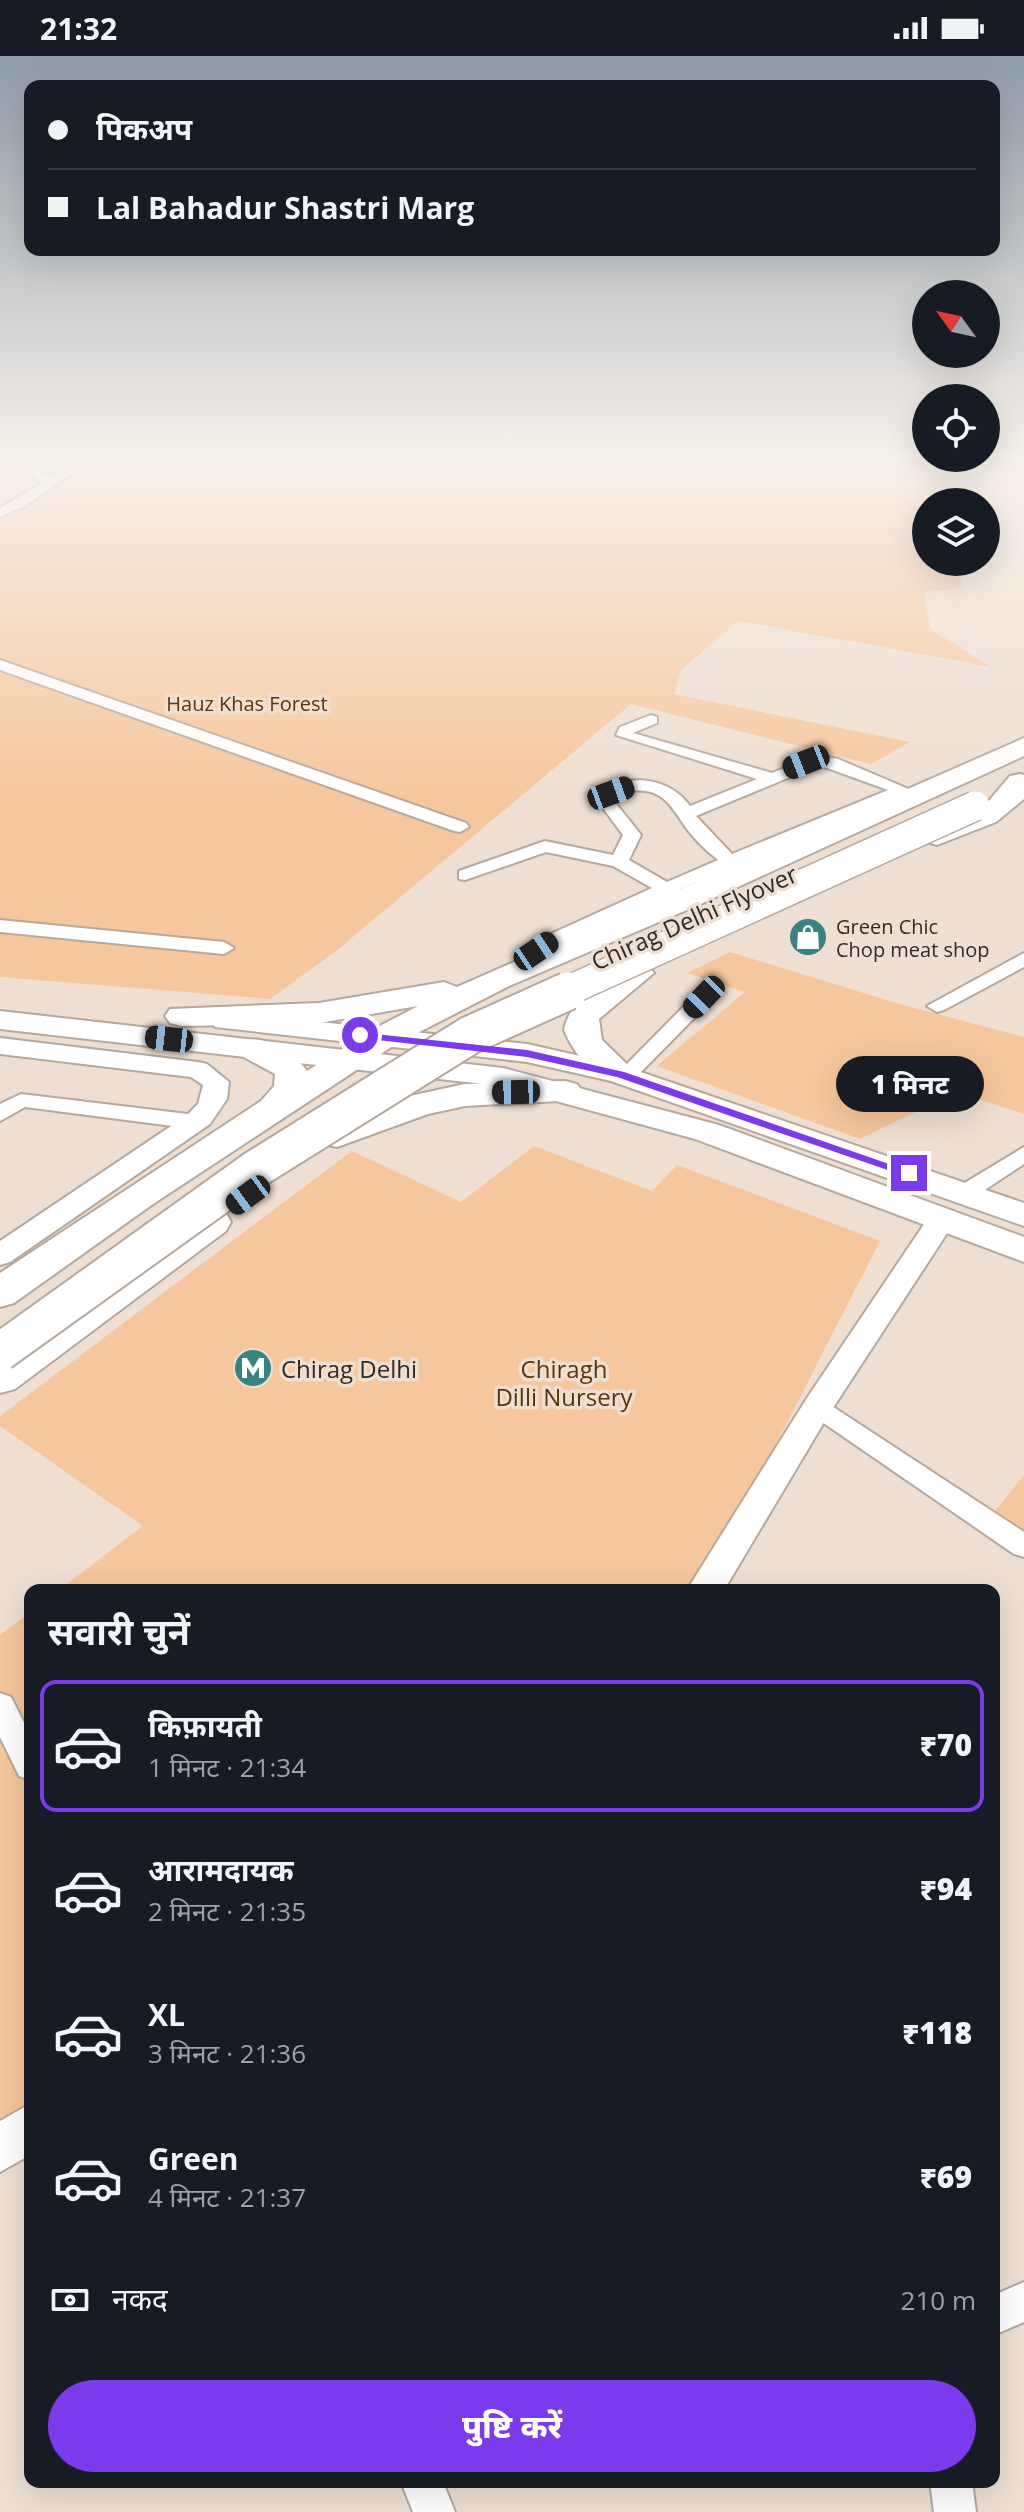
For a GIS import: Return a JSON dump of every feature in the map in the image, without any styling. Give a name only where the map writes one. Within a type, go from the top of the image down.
[{"type":"main road","points":[[0,1293],[275,1106],[384,1037],[497,979],[737,867],[909,792],[1024,748]]},
{"type":"main road","name":"Chirag Delhi Flyover","points":[[0,1352],[254,1170],[470,1035],[969,801],[1005,771],[1024,748]]},
{"type":"main road","points":[[0,1378],[273,1177],[441,1070],[727,931],[1002,807],[1015,798],[1022,780]]},
{"type":"main road","name":"Chirag Delhi Flyover","points":[[0,1320],[244,1151],[353,1082],[454,1025],[1022,780]]},
{"type":"main road","points":[[677,896],[668,915],[676,927],[699,935],[727,931]]},
{"type":"main road","points":[[623,1075],[589,1050],[580,1036],[581,1021],[591,1005],[638,973]]},
{"type":"main road","points":[[182,1016],[319,1013],[415,1000],[497,979]]},
{"type":"main road","points":[[0,997],[527,1053],[623,1075],[966,1192],[1024,1215]]},
{"type":"main road","points":[[0,1020],[503,1077],[707,1132],[1024,1250]]},
{"type":"main road","points":[[252,1048],[284,1063],[292,1074],[291,1088],[275,1106]]},
{"type":"main road","points":[[337,1136],[418,1105],[465,1095],[565,1092]]},
{"type":"main road","points":[[0,1307],[51,1341]]},
{"type":"street","points":[[0,665],[460,827]]},
{"type":"street","points":[[651,720],[626,730],[624,735],[769,777]]},
{"type":"street","points":[[686,814],[806,762],[827,760],[909,792]]},
{"type":"street","points":[[619,862],[632,835],[607,807],[605,800],[611,793],[646,785],[674,797],[701,835],[737,867]]},
{"type":"street","points":[[465,875],[545,846],[619,862],[677,896]]},
{"type":"street","points":[[0,926],[224,948]]},
{"type":"street","points":[[937,1006],[1024,959]]},
{"type":"street","points":[[623,1075],[704,997]]},
{"type":"street","points":[[0,1046],[198,1070],[216,1082],[216,1091],[207,1113],[196,1122],[0,1255]]},
{"type":"street","points":[[0,1114],[10,1098],[196,1122]]},
{"type":"street","points":[[966,1192],[1024,1154]]},
{"type":"street","points":[[709,1584],[818,1406],[943,1218]]},
{"type":"street","points":[[818,1406],[1024,1546]]},
{"type":"street","points":[[0,1706],[24,1754]]},
{"type":"street","points":[[0,2149],[24,2131]]},
{"type":"street","points":[[1000,2313],[1024,2301]]},
{"type":"street","points":[[424,2488],[434,2512]]},
{"type":"street","points":[[952,2488],[955,2512]]},
{"type":"green space","name":"Hauz Khas Forest","points":[[0,571],[912,571],[912,576],[961,576],[961,588],[924,592],[930,629],[992,667],[738,621],[682,669],[674,694],[910,742],[871,764],[631,704],[336,951],[270,999],[0,977]]},
{"type":"green space","points":[[730,952],[896,1003],[1024,1037],[1024,1114],[956,1092],[860,1139],[657,1066],[745,992],[687,973]]},
{"type":"green space","name":"Chiragh Dilli Nursery","points":[[534,1146],[652,1191],[677,1165],[880,1241],[722,1550],[692,1584],[67,1584],[143,1526],[0,1426],[0,1416],[352,1151],[461,1202]]},
{"type":"green space","points":[[1024,1475],[1024,1538],[992,1515]]},
{"type":"green space","points":[[24,1617],[24,2111],[0,2129],[0,1635]]},
{"type":"place","name":"Green Chic Chop meat shop","points":[[808,937]]},
{"type":"place","name":"Chirag Delhi","points":[[253,1368]]},
{"type":"route","points":[[360,1035],[527,1053],[620,1074],[909,1173]]}]
